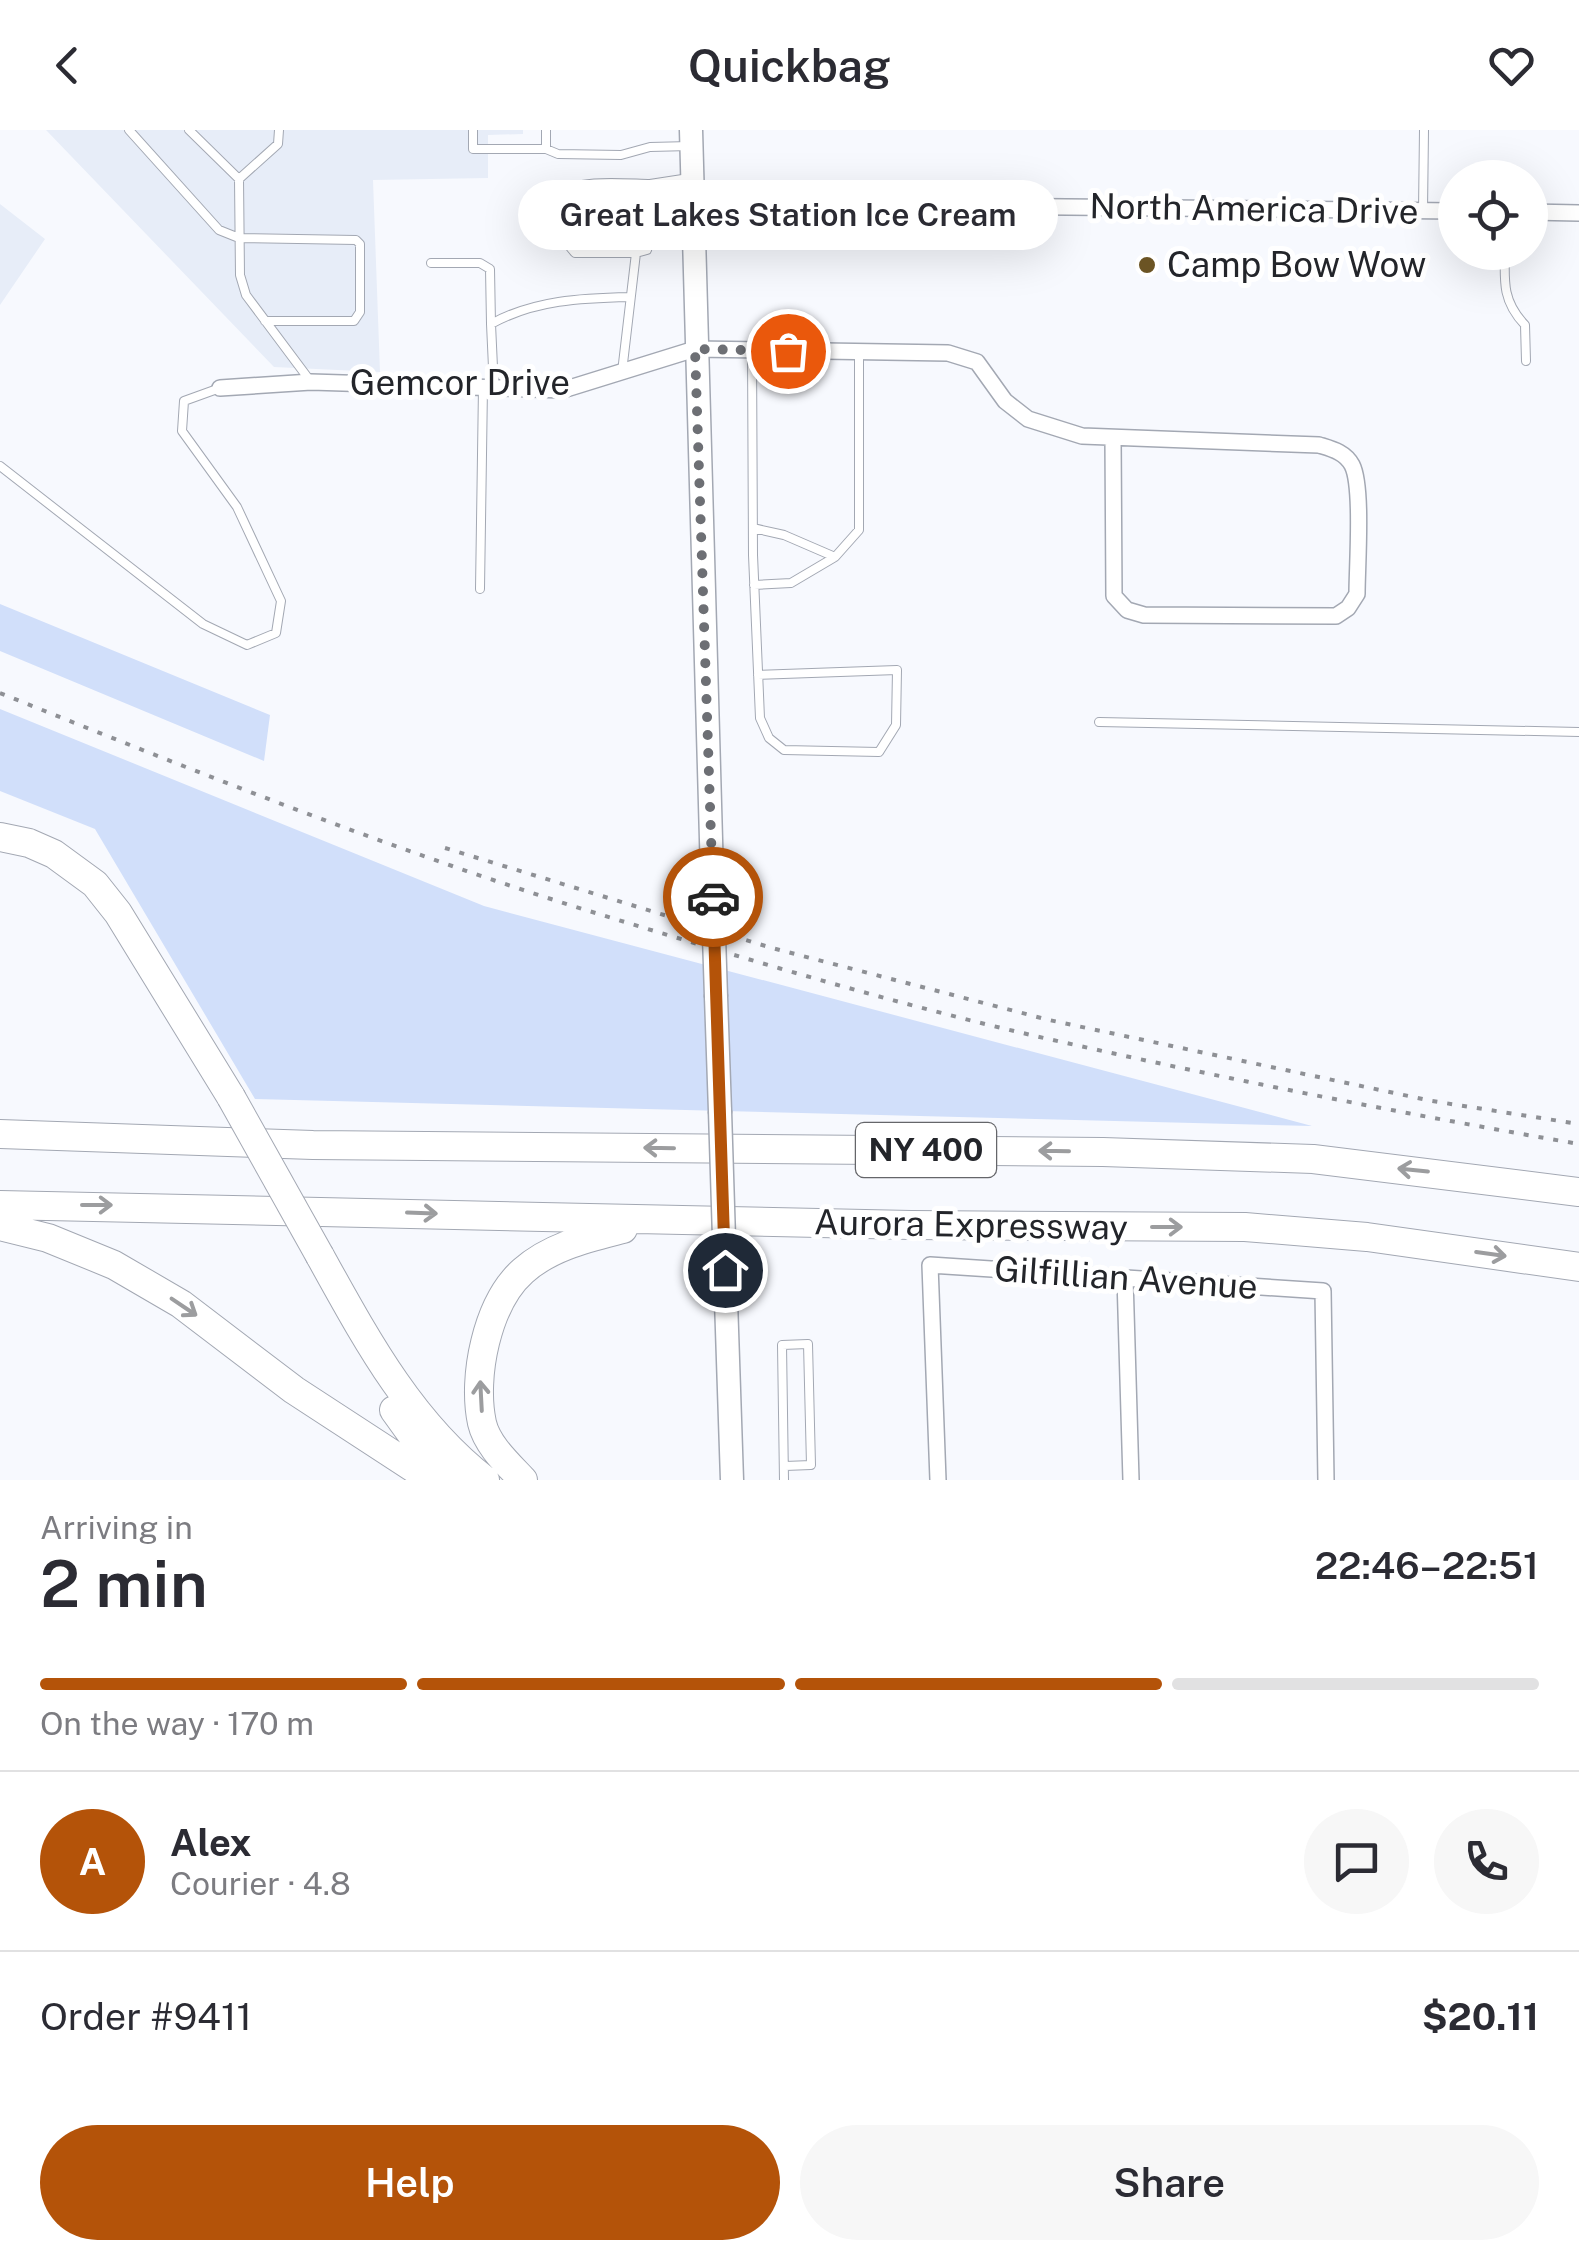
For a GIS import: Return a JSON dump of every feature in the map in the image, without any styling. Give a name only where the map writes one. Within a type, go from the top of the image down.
[{"type":"highway","points":[[0,836],[54,854],[95,884],[118,913],[309,1255],[380,1391],[425,1453],[452,1480]]},
{"type":"highway","points":[[0,851],[57,870],[111,922],[222,1098]]},
{"type":"highway","points":[[0,1123],[42,1134]]},
{"type":"highway","name":"Aurora Expressway","points":[[0,1134],[314,1144],[1256,1157],[1434,1172],[1579,1192]]},
{"type":"highway","name":"Aurora Expressway","points":[[0,1205],[1244,1228],[1367,1237],[1579,1266]]},
{"type":"highway","points":[[522,1480],[496,1450],[482,1425],[480,1382],[484,1342],[502,1299],[520,1273],[548,1253],[587,1238],[661,1220]]},
{"type":"highway","points":[[0,1226],[48,1238],[114,1266],[181,1304],[294,1390],[432,1480]]},
{"type":"highway","points":[[309,1255],[408,1403],[463,1463],[485,1480]]},
{"type":"main road","points":[[691,138],[732,1480]]},
{"type":"street","name":"North America Drive","points":[[692,214],[1438,211]]},
{"type":"street","points":[[1548,212],[1579,213]]},
{"type":"street","name":"Gemcor Drive","points":[[220,388],[311,382],[564,390],[695,349],[948,354],[977,362],[1005,402],[1028,418],[1082,436],[1319,445],[1340,451],[1352,465],[1357,484],[1357,594],[1348,608],[1336,616],[1144,615],[1126,610],[1114,596],[1113,438]]},
{"type":"street","name":"Gilfillian Avenue","points":[[938,1480],[930,1265],[1323,1291],[1326,1480]]},
{"type":"street","points":[[1125,1278],[1130,1480]]},
{"type":"lane","points":[[129,130],[219,230],[239,238],[356,240],[360,244],[360,312],[354,321],[265,322]]},
{"type":"lane","points":[[190,130],[239,179],[240,276],[246,295],[311,382]]},
{"type":"lane","points":[[239,179],[278,144],[278,130]]},
{"type":"lane","points":[[473,130],[473,149],[546,149],[558,154],[621,155],[691,138]]},
{"type":"lane","points":[[546,130],[546,149]]},
{"type":"lane","points":[[1424,130],[1424,211]]},
{"type":"lane","points":[[650,184],[653,225],[647,250],[576,253],[566,243],[560,228],[562,196],[569,188],[692,178]]},
{"type":"lane","points":[[653,225],[692,214]]},
{"type":"lane","points":[[622,372],[636,253]]},
{"type":"lane","points":[[431,263],[480,263],[490,269],[492,324],[480,588]]},
{"type":"lane","points":[[1504,270],[1504,294],[1511,310],[1525,325],[1526,361]]},
{"type":"lane","points":[[492,324],[511,313],[571,299],[630,297]]},
{"type":"lane","points":[[752,350],[752,528],[754,585],[758,675],[760,718],[770,738],[784,750],[879,752],[896,725],[897,670],[758,675]]},
{"type":"lane","points":[[754,585],[791,582],[835,557],[859,530],[859,352]]},
{"type":"lane","points":[[0,466],[203,624],[246,644],[276,634],[281,601],[237,507],[182,431],[184,401],[220,388]]},
{"type":"lane","points":[[752,528],[784,535],[835,557]]},
{"type":"lane","points":[[1099,722],[1579,732]]},
{"type":"lane","points":[[784,1466],[811,1466],[808,1344],[782,1345],[784,1480]]},
{"type":"shaded area","points":[[46,130],[523,130],[523,134],[488,135],[488,178],[373,180],[380,372],[274,367]]},
{"type":"shaded area","points":[[0,204],[45,239],[0,305]]},
{"type":"shaded area","points":[[0,604],[270,715],[264,761],[0,651]]},
{"type":"shaded area","points":[[0,709],[484,906],[1312,1126],[255,1099],[95,829],[0,791]]},
{"type":"railway","points":[[0,693],[440,862],[815,979],[1110,1053],[1579,1144]]},
{"type":"railway","points":[[445,848],[772,948],[1049,1020],[1432,1101],[1579,1124]]},
{"type":"way so far","points":[[713,897],[695,349],[788,351]]},
{"type":"place","name":"Camp Bow Wow","points":[[1147,265]]},
{"type":"place","name":"Great Lakes Station Ice Cream","points":[[788,351]]},
{"type":"route","points":[[713,897],[725,1270]]}]
